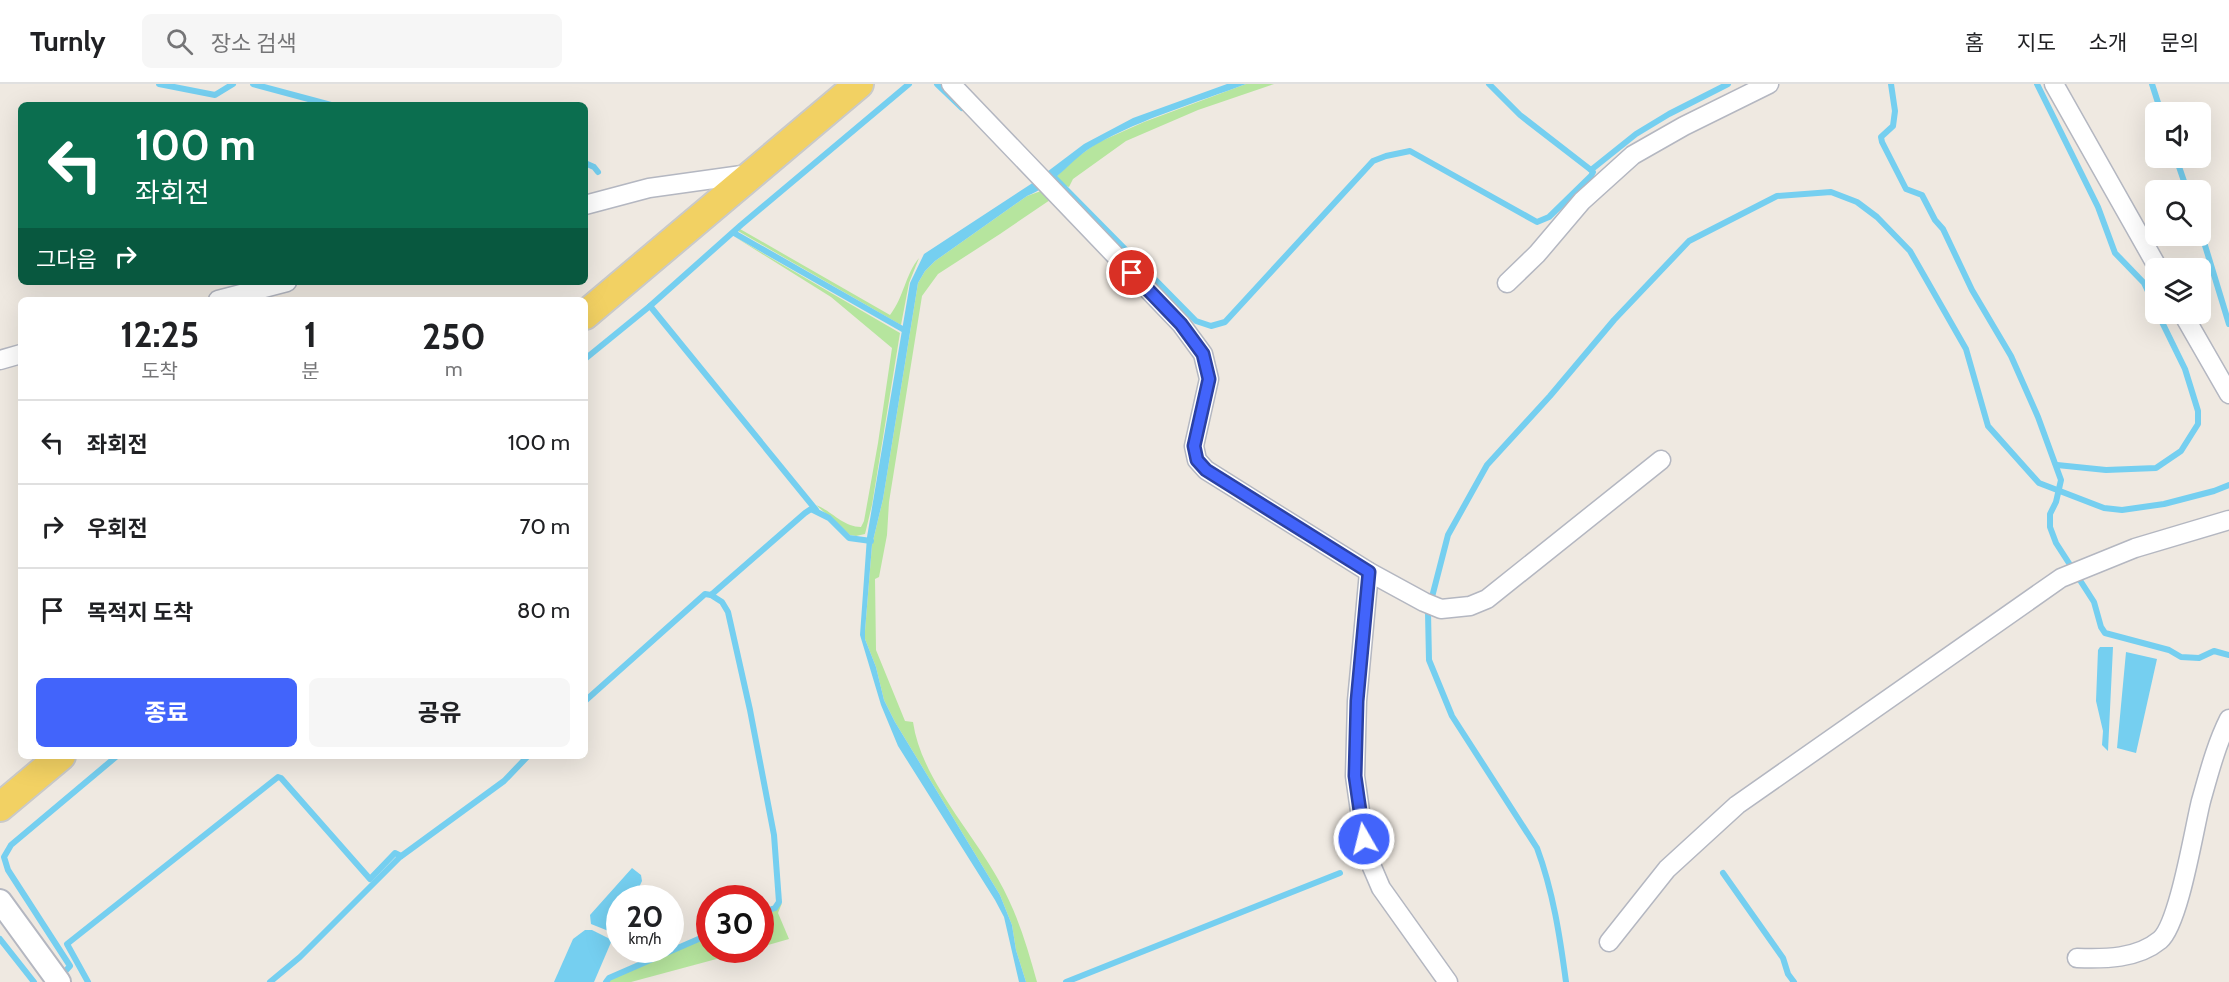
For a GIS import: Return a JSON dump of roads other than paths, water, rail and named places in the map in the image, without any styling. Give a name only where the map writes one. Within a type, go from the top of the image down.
[{"type":"main road","points":[[588,312],[859,84]]},
{"type":"main road","points":[[0,807],[57,759]]},
{"type":"street","points":[[951,84],[1181,324],[1203,354],[1209,379],[1194,446],[1197,460],[1206,470],[1369,572],[1424,602],[1441,609],[1470,606],[1487,599],[1661,460]]},
{"type":"street","points":[[1507,283],[1537,254],[1582,201],[1634,155],[1684,126],[1769,84]]},
{"type":"street","points":[[2054,84],[2152,258]]},
{"type":"street","points":[[588,204],[649,188],[754,173]]},
{"type":"street","points":[[230,297],[276,285]]},
{"type":"street","points":[[2189,324],[2229,394]]},
{"type":"street","points":[[0,360],[18,355]]},
{"type":"street","points":[[1609,942],[1667,868],[1737,805],[2061,578],[2135,548],[2229,520]]},
{"type":"street","points":[[1369,572],[1357,701],[1355,776],[1364,839],[1381,888],[1448,982]]},
{"type":"street","points":[[2077,958],[2112,959],[2138,952],[2162,939],[2178,905],[2201,802],[2219,739],[2229,719]]},
{"type":"street","points":[[0,901],[59,982]]},
{"type":"water","points":[[1227,84],[1246,84],[1151,119],[1097,144],[1079,156],[1046,185],[935,261],[918,283],[883,499],[872,545],[865,639],[876,667],[884,700],[895,722],[1000,895],[1012,925],[1016,950],[1026,982],[1019,982],[1004,917],[898,746],[881,705],[860,635],[867,537],[910,283],[924,254],[1031,184],[1084,144],[1133,118]]},
{"type":"water","points":[[2100,647],[2113,647],[2108,751],[2102,745],[2103,731],[2096,701]]},
{"type":"water","points":[[2126,652],[2157,659],[2136,753],[2117,748]]},
{"type":"water","points":[[632,868],[641,875],[640,885],[617,885]]},
{"type":"water","points":[[606,897],[606,930],[591,924],[590,915]]},
{"type":"water","points":[[585,930],[592,930],[606,937],[606,954],[594,982],[554,982],[573,939]]},
{"type":"waterway","points":[[159,84],[215,95],[233,84]]},
{"type":"waterway","points":[[253,84],[320,102]]},
{"type":"waterway","points":[[588,357],[909,84]]},
{"type":"waterway","points":[[937,84],[962,108]]},
{"type":"waterway","points":[[1489,84],[1520,115],[1591,170]]},
{"type":"waterway","points":[[1052,175],[1196,321],[1211,326],[1225,322],[1373,161],[1410,151],[1537,222],[1549,217],[1591,176],[1593,172],[1591,170],[1636,134],[1669,114],[1728,84]]},
{"type":"waterway","points":[[1891,84],[1895,111],[1893,126],[1881,137],[1882,142],[1906,189],[1922,195],[1935,220],[1943,229],[1972,290],[2011,356],[2038,417],[2061,480],[2056,502],[2050,514],[2050,527],[2056,543],[2094,602],[2101,627],[2105,633],[2169,650],[2181,657],[2199,658],[2214,651],[2229,655]]},
{"type":"waterway","points":[[2037,84],[2098,207],[2115,253],[2145,285]]},
{"type":"waterway","points":[[2152,84],[2158,102]]},
{"type":"waterway","points":[[588,164],[598,172]]},
{"type":"waterway","points":[[2179,168],[2184,180]]},
{"type":"waterway","points":[[1432,597],[1448,535],[1487,465],[1550,396],[1614,320],[1689,241],[1777,196],[1831,192],[1857,202],[1877,217],[1910,251],[1966,349],[1988,426],[2039,483],[2104,508],[2122,510],[2164,504],[2229,485]]},
{"type":"waterway","points":[[734,233],[906,331]]},
{"type":"waterway","points":[[2205,246],[2229,324]]},
{"type":"waterway","points":[[650,306],[816,510]]},
{"type":"waterway","points":[[2057,465],[2106,470],[2156,468],[2181,451],[2198,424],[2198,411],[2185,369],[2163,324]]},
{"type":"waterway","points":[[588,698],[705,594],[711,595],[811,509],[829,518],[849,538],[871,541]]},
{"type":"waterway","points":[[711,595],[722,602],[728,612],[750,710],[774,835],[779,902],[774,908]]},
{"type":"waterway","points":[[1428,612],[1429,660],[1452,716],[1537,848],[1543,864],[1552,897],[1566,982]]},
{"type":"waterway","points":[[60,977],[70,966],[8,870],[4,857],[11,845],[113,759]]},
{"type":"waterway","points":[[270,982],[300,957],[400,857],[504,781],[525,759]]},
{"type":"waterway","points":[[88,982],[67,944],[278,777],[370,879],[395,853],[401,856]]},
{"type":"waterway","points":[[1066,982],[1340,873]]},
{"type":"waterway","points":[[1723,873],[1783,958],[1788,974],[1794,982]]},
{"type":"waterway","points":[[0,939],[34,982]]},
{"type":"waterway","points":[[606,982],[609,978],[696,940]]}]
